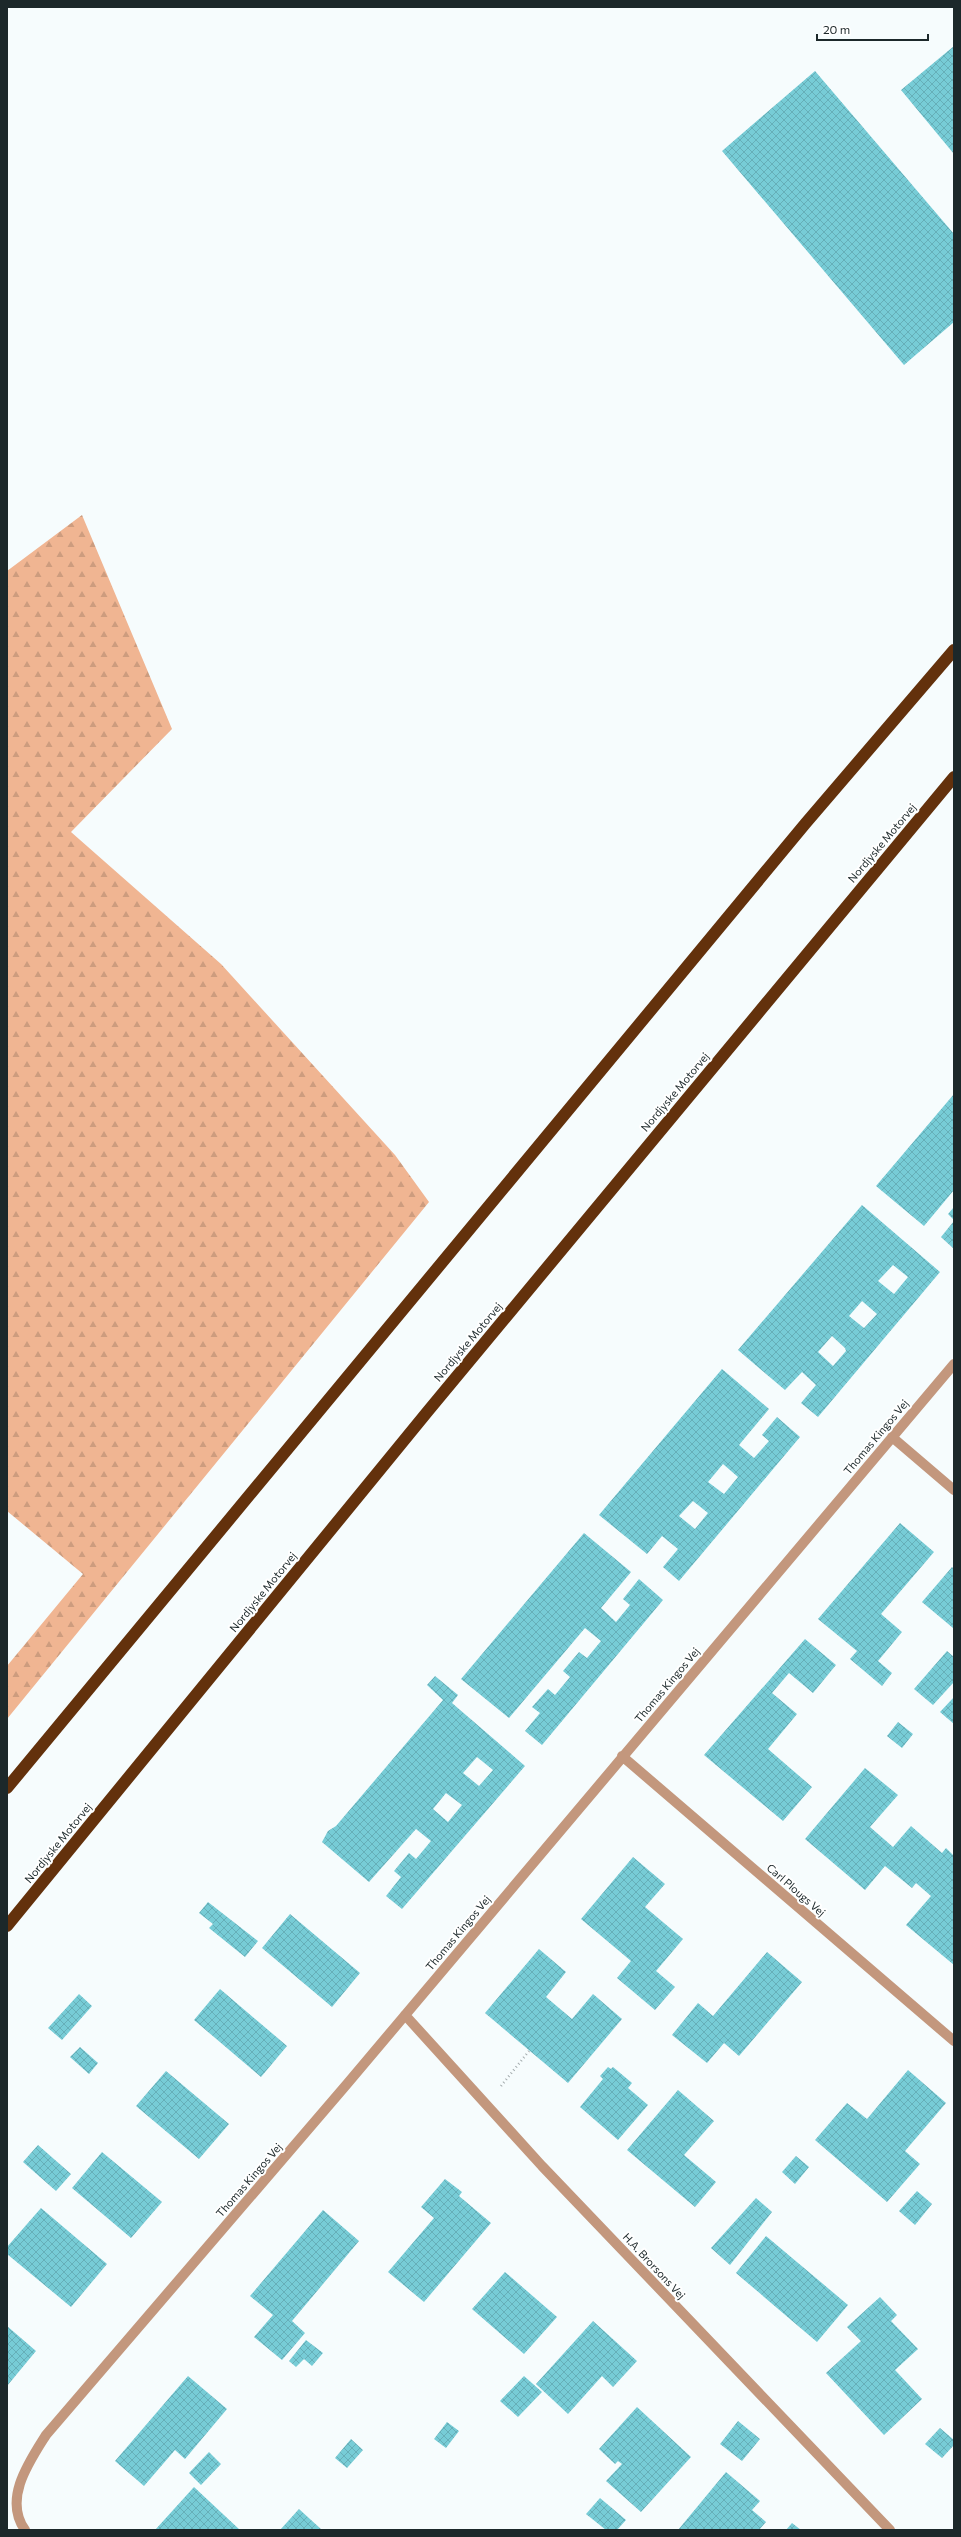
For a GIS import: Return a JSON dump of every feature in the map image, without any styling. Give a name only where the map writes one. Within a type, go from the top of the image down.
[{"type":"highway","points":[[7,1788],[800,830],[954,650]]},
{"type":"highway","name":"Nordjyske Motorvej","points":[[7,1926],[433,1405],[954,777]]},
{"type":"street","name":"Thomas Kingos Vej","points":[[25,2530],[20,2523],[16,2504],[25,2467],[46,2436],[405,2015],[954,1364]]},
{"type":"street","points":[[892,1437],[954,1490]]},
{"type":"street","name":"Carl Plougs Vej","points":[[622,1756],[954,2041]]},
{"type":"street","name":"H.A. Brorsons Vej","points":[[405,2015],[486,2105],[745,2381],[890,2530]]},
{"type":"path","points":[[486,2105],[529,2051]]},
{"type":"green space","points":[[82,515],[172,729],[71,832],[221,964],[395,1155],[429,1202],[7,1719],[7,1666],[83,1574],[7,1511],[7,571]]},
{"type":"building","points":[[954,46],[954,154],[901,90]]},
{"type":"building","points":[[815,71],[954,234],[954,322],[904,365],[722,151]]},
{"type":"building","points":[[954,1094],[954,1190],[924,1226],[876,1186]]},
{"type":"building","points":[[862,1205],[940,1272],[818,1417],[801,1403],[816,1385],[802,1372],[785,1390],[738,1350]],"holes":[[[893,1265],[908,1277],[894,1294],[878,1281]],[[862,1301],[877,1314],[864,1328],[849,1316]],[[832,1336],[845,1348],[846,1351],[833,1366],[818,1352]]]},
{"type":"building","points":[[954,1207],[954,1220],[948,1214]]},
{"type":"building","points":[[954,1221],[954,1249],[941,1237]]},
{"type":"building","points":[[722,1369],[769,1409],[739,1445],[754,1458],[769,1441],[762,1435],[777,1417],[800,1437],[679,1581],[663,1567],[678,1549],[662,1536],[647,1554],[599,1515]],"holes":[[[723,1464],[738,1477],[724,1494],[708,1482]],[[693,1501],[708,1513],[695,1529],[679,1516]]]},
{"type":"building","points":[[900,1523],[934,1552],[881,1614],[902,1632],[878,1661],[892,1673],[882,1686],[850,1659],[857,1651],[818,1619]]},
{"type":"building","points":[[584,1533],[631,1572],[601,1608],[616,1622],[630,1605],[623,1599],[639,1579],[663,1600],[542,1745],[525,1731],[540,1713],[532,1707],[548,1689],[555,1695],[570,1677],[563,1671],[579,1652],[587,1658],[601,1641],[585,1628],[509,1718],[461,1679]]},
{"type":"building","points":[[952,1567],[954,1569],[953,1628],[922,1602]]},
{"type":"building","points":[[805,1639],[836,1665],[813,1693],[789,1673],[772,1693],[797,1714],[768,1749],[812,1787],[783,1821],[704,1755]]},
{"type":"building","points":[[947,1651],[954,1657],[954,1682],[933,1705],[914,1689]]},
{"type":"building","points":[[435,1676],[458,1695],[452,1703],[525,1766],[402,1909],[386,1896],[401,1877],[394,1871],[409,1853],[416,1859],[431,1841],[416,1829],[369,1882],[322,1842],[328,1831],[336,1826],[443,1700],[427,1685]],"holes":[[[477,1757],[493,1770],[479,1786],[463,1773]],[[446,1793],[462,1805],[448,1822],[433,1809]]]},
{"type":"building","points":[[954,1697],[954,1724],[940,1712]]},
{"type":"building","points":[[898,1722],[913,1734],[902,1748],[887,1736]]},
{"type":"building","points":[[865,1768],[898,1795],[870,1827],[893,1847],[911,1826],[942,1853],[946,1848],[954,1856],[954,1965],[906,1925],[931,1896],[916,1883],[912,1888],[885,1866],[865,1890],[805,1839]]},
{"type":"building","points":[[633,1857],[665,1884],[645,1907],[683,1939],[656,1971],[675,1987],[655,2010],[617,1978],[631,1961],[581,1919]]},
{"type":"building","points":[[208,1902],[258,1941],[245,1957],[209,1928],[213,1924],[199,1913]]},
{"type":"building","points":[[290,1914],[360,1973],[332,2007],[262,1948]]},
{"type":"building","points":[[539,1949],[566,1972],[546,1997],[572,2019],[593,1994],[622,2019],[568,2083],[485,2013]]},
{"type":"building","points":[[767,1952],[802,1982],[739,2056],[724,2043],[707,2063],[672,2035],[698,2003],[713,2016]]},
{"type":"building","points":[[220,1989],[287,2046],[261,2077],[194,2020]]},
{"type":"building","points":[[79,1994],[92,2006],[62,2040],[48,2028]]},
{"type":"building","points":[[80,2047],[98,2063],[89,2074],[70,2057]]},
{"type":"building","points":[[608,2067],[611,2069],[613,2067],[632,2083],[628,2088],[648,2105],[618,2140],[580,2107],[603,2079],[600,2076]]},
{"type":"building","points":[[908,2070],[946,2103],[905,2151],[920,2164],[887,2202],[815,2140],[847,2103],[867,2119]]},
{"type":"building","points":[[166,2071],[229,2124],[199,2159],[136,2106]]},
{"type":"building","points":[[678,2090],[714,2121],[684,2155],[716,2182],[695,2207],[627,2150]]},
{"type":"building","points":[[38,2145],[71,2174],[56,2191],[23,2162]]},
{"type":"building","points":[[102,2152],[162,2202],[131,2238],[72,2188]]},
{"type":"building","points":[[796,2156],[809,2167],[795,2184],[782,2172]]},
{"type":"building","points":[[445,2179],[462,2192],[459,2196],[491,2223],[424,2302],[388,2272],[434,2218],[421,2207]]},
{"type":"building","points":[[917,2191],[932,2204],[915,2225],[899,2211]]},
{"type":"building","points":[[756,2198],[772,2212],[730,2265],[711,2248]]},
{"type":"building","points":[[41,2208],[107,2264],[71,2307],[7,2254],[7,2247]]},
{"type":"building","points":[[323,2210],[359,2241],[292,2321],[305,2333],[282,2360],[254,2337],[273,2315],[250,2296]]},
{"type":"building","points":[[766,2236],[848,2305],[817,2342],[736,2273]]},
{"type":"building","points":[[505,2272],[557,2317],[524,2354],[472,2309]]},
{"type":"building","points":[[880,2297],[897,2315],[891,2321],[918,2349],[895,2370],[922,2399],[884,2435],[826,2373],[861,2341],[847,2327]]},
{"type":"building","points":[[593,2321],[637,2361],[613,2387],[602,2376],[568,2414],[536,2384]]},
{"type":"building","points":[[7,2326],[36,2351],[7,2386]]},
{"type":"building","points":[[306,2340],[323,2353],[312,2366],[304,2359],[296,2367],[289,2361]]},
{"type":"building","points":[[188,2376],[227,2409],[185,2459],[175,2450],[144,2486],[115,2461]]},
{"type":"building","points":[[524,2376],[542,2392],[518,2417],[500,2401]]},
{"type":"building","points":[[637,2407],[691,2457],[641,2512],[606,2481],[622,2464],[618,2461],[615,2464],[599,2449]]},
{"type":"building","points":[[738,2421],[760,2439],[742,2461],[720,2444]]},
{"type":"building","points":[[447,2422],[459,2431],[446,2448],[434,2439]]},
{"type":"building","points":[[940,2428],[954,2440],[954,2445],[942,2458],[925,2444]]},
{"type":"building","points":[[351,2439],[363,2450],[347,2468],[335,2458]]},
{"type":"building","points":[[209,2452],[221,2464],[201,2485],[189,2473]]},
{"type":"building","points":[[726,2472],[760,2501],[752,2510],[766,2522],[759,2530],[678,2530]]},
{"type":"building","points":[[194,2487],[240,2530],[155,2530]]},
{"type":"building","points":[[600,2498],[626,2520],[617,2530],[606,2530],[586,2514]]},
{"type":"building","points":[[299,2509],[322,2530],[280,2530]]},
{"type":"building","points":[[792,2523],[801,2530],[786,2530]]}]
